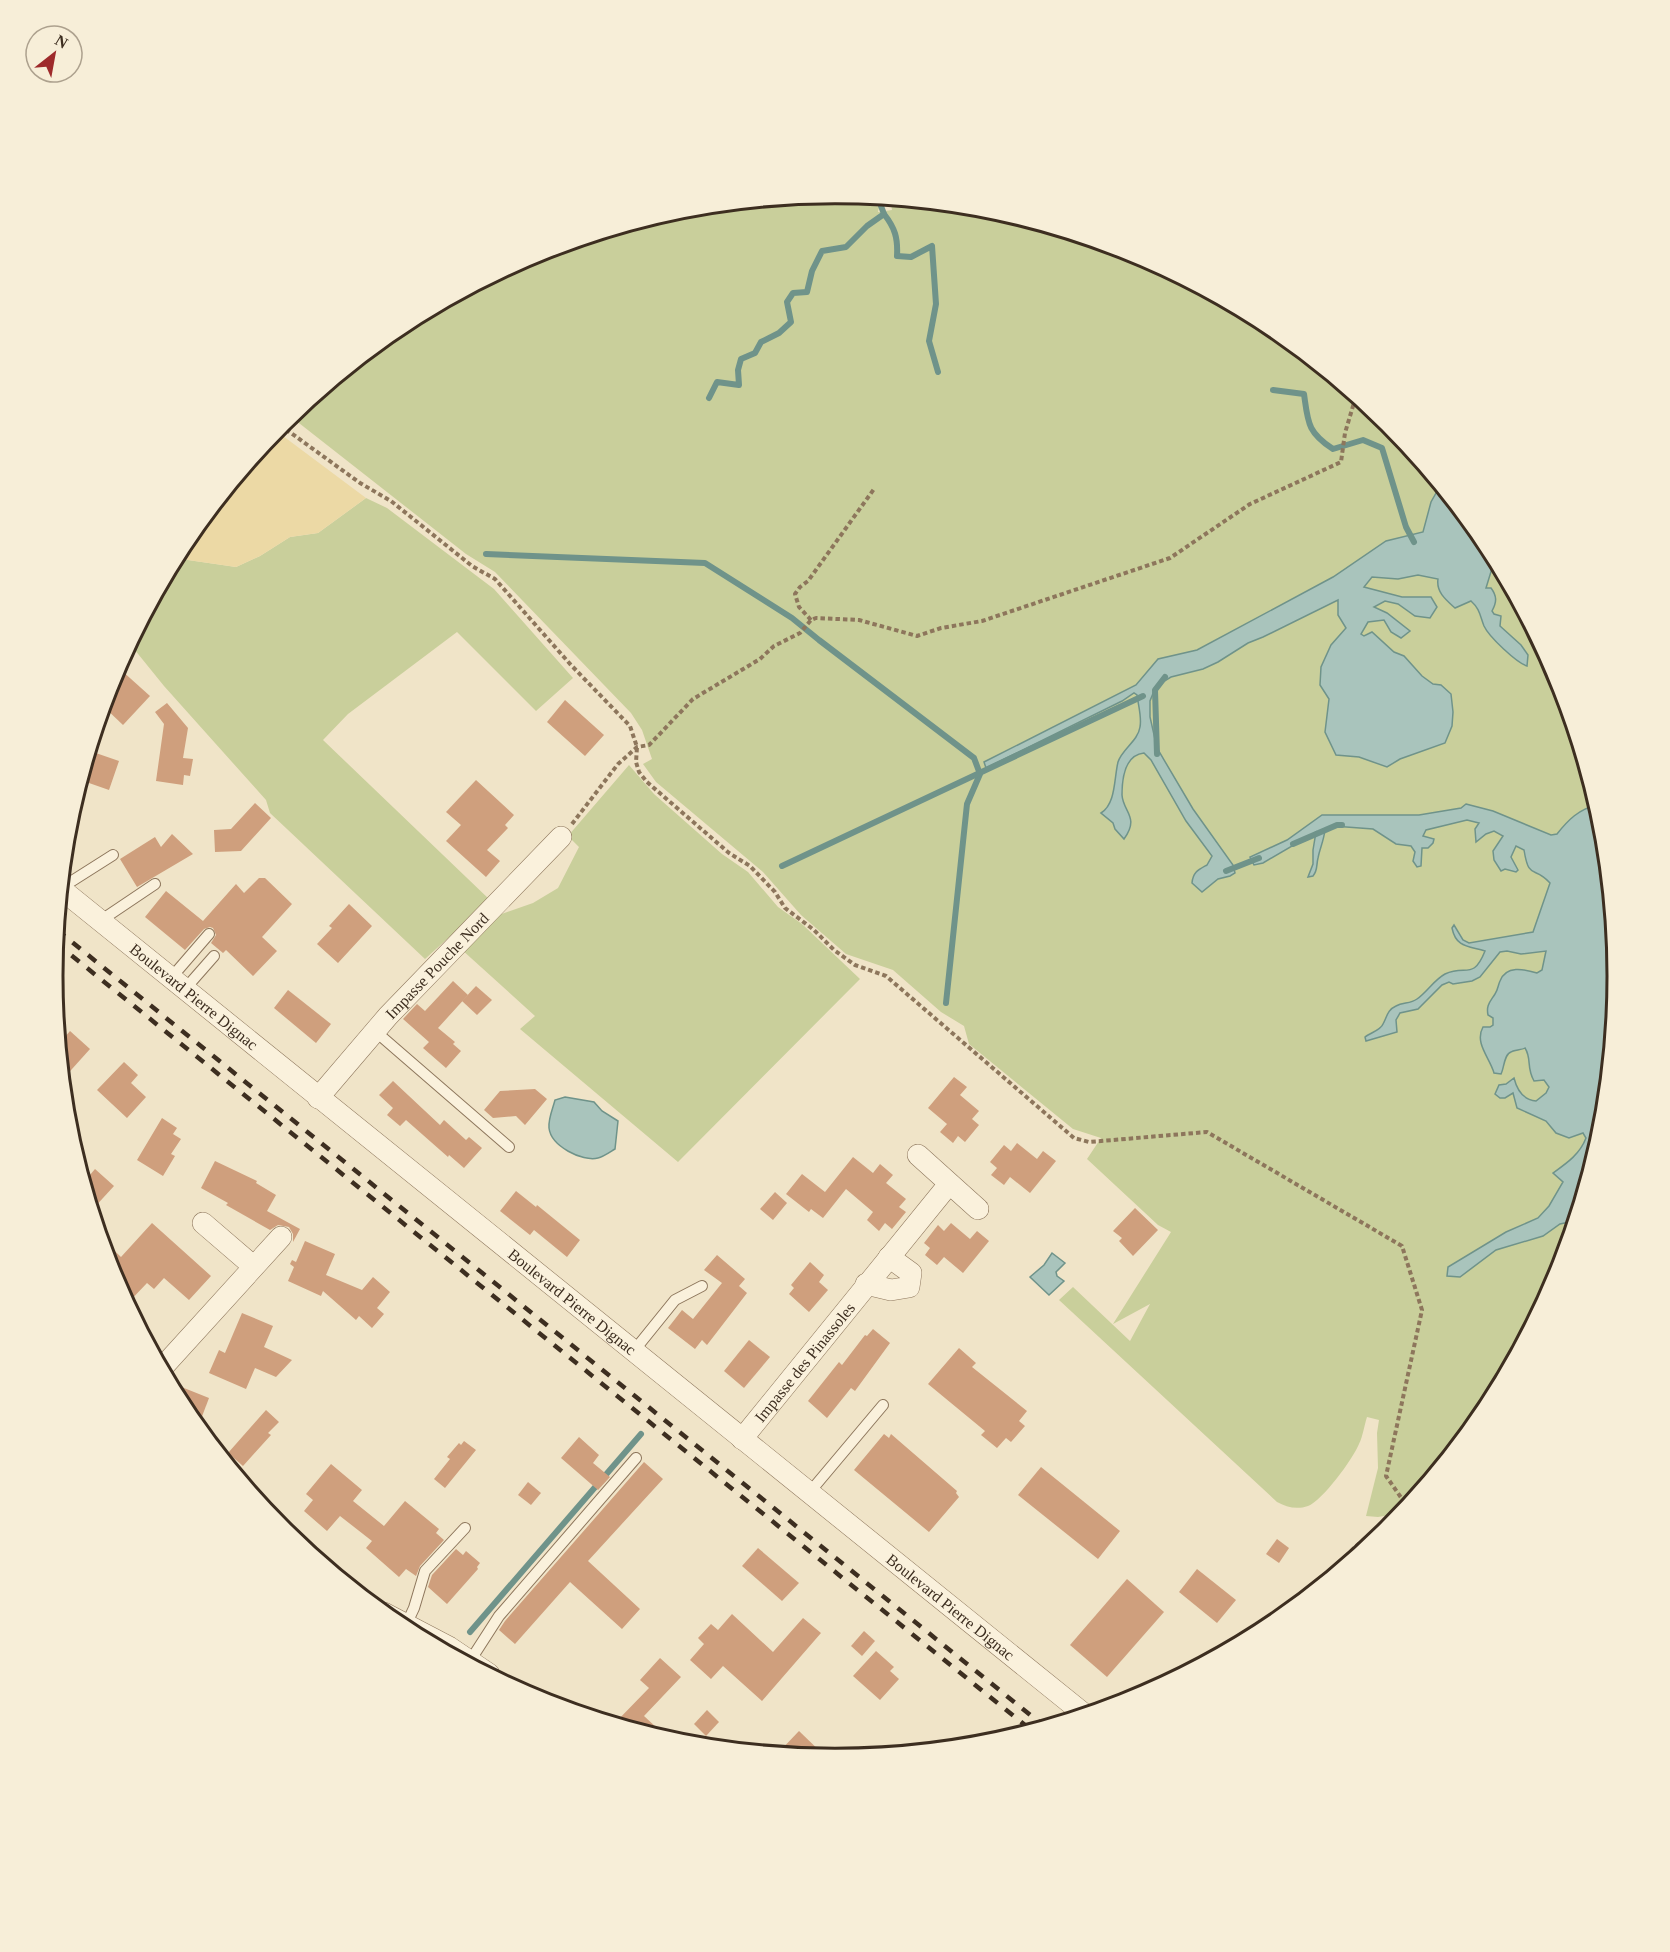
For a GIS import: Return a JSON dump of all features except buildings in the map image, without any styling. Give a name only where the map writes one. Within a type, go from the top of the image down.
[{"type":"street","name":"Impasse Pouche Nord","points":[[318,1098],[375,1031],[561,837]]},
{"type":"street","name":"Boulevard Pierre Dignac","points":[[68,895],[1077,1709]]},
{"type":"street","points":[[918,1155],[978,1209]]},
{"type":"street","name":"Impasse des Pinassoles","points":[[742,1439],[866,1284],[950,1184]]},
{"type":"street","points":[[203,1223],[253,1266]]},
{"type":"street","points":[[167,1363],[281,1237]]},
{"type":"street","points":[[866,1284],[891,1290],[909,1287],[911,1273],[889,1257]]},
{"type":"lane","points":[[69,884],[113,855]]},
{"type":"lane","points":[[100,921],[155,884]]},
{"type":"lane","points":[[178,984],[209,934]]},
{"type":"lane","points":[[178,984],[214,956]]},
{"type":"lane","points":[[375,1031],[508,1147]]},
{"type":"lane","points":[[633,1352],[675,1300],[702,1286]]},
{"type":"lane","points":[[809,1493],[883,1405]]},
{"type":"lane","points":[[472,1657],[499,1616],[636,1458]]},
{"type":"lane","points":[[409,1620],[425,1571],[465,1528]]},
{"type":"path","points":[[561,837],[618,764],[637,747],[649,745],[693,699],[760,658],[774,646],[800,633],[811,620],[816,618],[859,620],[917,636],[941,628],[982,621],[1170,558],[1250,504],[1341,462],[1345,433],[1353,405]]},
{"type":"path","points":[[288,431],[360,483],[391,501],[472,566],[495,579],[571,665],[630,726],[637,747],[636,762],[647,782],[729,853],[750,866],[775,892],[784,909],[808,925],[834,950],[855,965],[886,976],[1074,1138],[1089,1142],[1207,1132],[1402,1246],[1422,1310],[1386,1476],[1402,1499]]},
{"type":"path","points":[[811,620],[799,607],[795,594],[808,581],[874,489]]},
{"type":"green space","points":[[835,204],[879,206],[878,212],[892,210],[891,207],[986,219],[1035,230],[1083,245],[1130,263],[1221,307],[1264,334],[1305,364],[1381,430],[1447,506],[1477,547],[1504,590],[1548,681],[1581,776],[1592,825],[1600,875],[1607,976],[1600,1077],[1592,1127],[1581,1176],[1548,1271],[1504,1362],[1477,1405],[1447,1446],[1387,1516],[1366,1516],[1378,1468],[1379,1420],[1367,1417],[1356,1451],[1336,1479],[1314,1503],[1296,1508],[1284,1505],[1277,1502],[1059,1300],[1073,1287],[1130,1341],[1150,1304],[1113,1324],[1171,1232],[1158,1225],[1087,1159],[1101,1138],[1073,1129],[969,1044],[964,1026],[941,1012],[893,970],[846,954],[801,915],[763,872],[656,782],[643,764],[652,759],[642,730],[631,713],[495,572],[466,554],[298,422],[365,364],[406,334],[449,307],[494,284],[587,245],[635,230],[734,211]]},
{"type":"green space","points":[[366,498],[387,508],[494,589],[573,678],[536,711],[457,632],[348,714],[323,740],[490,900],[425,959],[270,813],[266,800],[136,651],[166,590],[185,559],[236,567],[260,556],[290,537],[318,533]]},
{"type":"green space","points":[[629,765],[654,794],[722,854],[748,872],[778,907],[802,924],[860,979],[678,1162],[520,1029],[535,1016],[461,949],[496,916],[533,903],[558,888],[579,847],[568,836]]},
{"type":"sand","points":[[283,436],[366,498],[318,533],[290,537],[260,556],[236,567],[185,559],[193,547],[223,506]]},
{"type":"water","points":[[1436,493],[1491,570],[1486,588],[1491,588],[1495,596],[1492,611],[1501,616],[1500,626],[1521,645],[1528,655],[1527,666],[1497,643],[1487,631],[1478,610],[1471,601],[1455,608],[1445,599],[1440,592],[1438,579],[1418,575],[1398,579],[1372,577],[1364,587],[1402,597],[1431,597],[1437,607],[1430,618],[1415,616],[1398,604],[1385,601],[1374,607],[1387,613],[1410,631],[1401,638],[1391,632],[1384,620],[1368,622],[1361,634],[1364,636],[1372,632],[1394,652],[1404,656],[1422,676],[1433,684],[1441,685],[1451,694],[1452,726],[1445,743],[1400,759],[1387,767],[1359,757],[1336,755],[1325,732],[1329,699],[1320,685],[1321,667],[1331,645],[1346,628],[1338,615],[1338,600],[1248,643],[1218,662],[1203,669],[1171,677],[1156,686],[1150,701],[1150,717],[1157,748],[1193,809],[1233,865],[1235,873],[1230,876],[1218,879],[1202,892],[1192,883],[1196,872],[1207,865],[1212,856],[1186,821],[1151,760],[1144,753],[1133,758],[1124,775],[1122,795],[1131,825],[1124,839],[1113,823],[1101,813],[1106,809],[1112,797],[1120,757],[1139,732],[1140,715],[1137,695],[1134,693],[986,768],[984,762],[1136,685],[1158,659],[1197,650],[1333,577],[1386,541],[1423,532],[1431,502]]},
{"type":"water","points":[[1466,804],[1493,811],[1551,835],[1557,834],[1579,812],[1588,808],[1600,875],[1607,976],[1600,1077],[1592,1127],[1581,1176],[1566,1223],[1560,1224],[1543,1236],[1496,1250],[1460,1277],[1447,1276],[1448,1267],[1506,1232],[1538,1218],[1549,1206],[1563,1182],[1553,1173],[1577,1153],[1586,1138],[1583,1133],[1569,1138],[1556,1133],[1546,1121],[1517,1108],[1513,1093],[1505,1098],[1500,1098],[1495,1094],[1499,1085],[1506,1084],[1514,1078],[1517,1087],[1528,1099],[1536,1101],[1546,1093],[1549,1087],[1544,1080],[1534,1081],[1525,1048],[1509,1053],[1501,1074],[1494,1073],[1481,1045],[1483,1027],[1493,1025],[1493,1018],[1488,1015],[1488,1006],[1503,976],[1511,970],[1527,970],[1537,973],[1542,970],[1546,951],[1521,954],[1500,952],[1480,977],[1472,981],[1453,984],[1449,982],[1442,985],[1418,1009],[1400,1013],[1396,1020],[1397,1032],[1366,1041],[1365,1037],[1382,1026],[1393,1008],[1417,999],[1445,974],[1473,969],[1477,966],[1485,951],[1460,943],[1454,935],[1452,928],[1454,925],[1463,940],[1469,943],[1533,932],[1550,883],[1530,869],[1524,850],[1516,846],[1511,857],[1518,870],[1516,872],[1505,869],[1501,871],[1494,860],[1493,851],[1503,836],[1494,831],[1476,842],[1475,829],[1479,823],[1467,820],[1426,830],[1423,836],[1434,839],[1428,848],[1422,848],[1421,866],[1417,867],[1413,861],[1415,852],[1411,846],[1396,844],[1373,829],[1333,826],[1325,829],[1313,876],[1308,877],[1313,864],[1316,832],[1263,863],[1254,865],[1250,857],[1287,840],[1322,815],[1419,815],[1461,808]]},
{"type":"water","points":[[565,1097],[594,1102],[602,1111],[618,1121],[615,1149],[591,1159],[568,1151],[555,1141],[549,1128],[550,1117],[555,1100]]},
{"type":"water","points":[[1052,1253],[1065,1263],[1056,1272],[1057,1276],[1064,1281],[1049,1295],[1030,1277],[1044,1265]]},
{"type":"waterway","points":[[709,398],[717,382],[739,385],[738,370],[741,359],[755,353],[761,342],[779,333],[791,322],[787,302],[793,293],[807,292],[812,271],[822,251],[846,247],[867,226],[884,214],[881,206]]},
{"type":"waterway","points":[[884,214],[895,234],[897,256],[911,257],[932,246],[936,304],[929,341],[938,372]]},
{"type":"waterway","points":[[1273,390],[1304,394],[1313,432],[1333,449],[1363,440],[1382,448],[1406,527],[1414,542]]},
{"type":"waterway","points":[[486,554],[705,563],[792,618],[974,758],[980,774],[967,804],[946,1003]]},
{"type":"waterway","points":[[1157,754],[1155,690],[1165,677]]},
{"type":"waterway","points":[[782,866],[1143,696]]},
{"type":"waterway","points":[[1293,844],[1337,825],[1342,825]]},
{"type":"waterway","points":[[1226,871],[1259,858]]},
{"type":"waterway","points":[[470,1632],[641,1434]]},
{"type":"railway","points":[[65,936],[1038,1721]]},
{"type":"railway","points":[[64,950],[1024,1724]]}]
